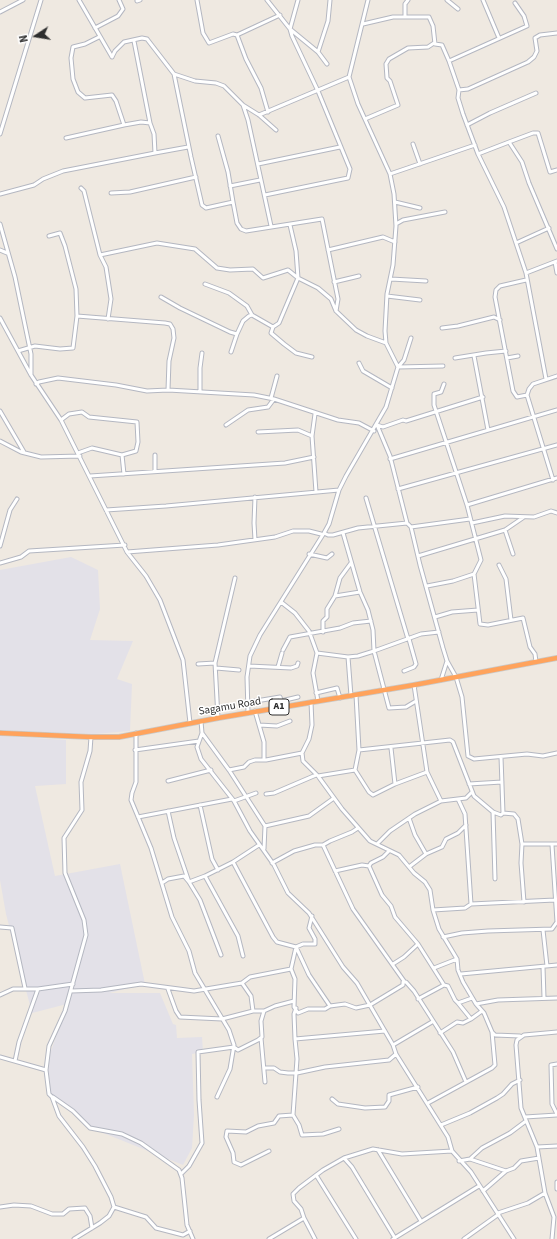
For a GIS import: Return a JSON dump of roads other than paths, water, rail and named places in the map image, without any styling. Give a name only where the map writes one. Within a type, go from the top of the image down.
[{"type":"highway","name":"Sagamu Road","points":[[0,733],[119,737],[557,658]]},
{"type":"street","points":[[0,12],[23,0]]},
{"type":"street","points":[[0,134],[41,0]]},
{"type":"street","points":[[79,0],[99,37],[112,57],[115,51],[124,42],[142,38],[147,39],[174,74],[188,147],[203,207],[206,208],[233,202]]},
{"type":"street","points":[[95,28],[123,9],[119,0]]},
{"type":"street","points":[[197,0],[203,34],[209,43],[233,34],[237,35],[280,15]]},
{"type":"street","points":[[267,0],[290,29],[318,52],[327,64]]},
{"type":"street","points":[[265,195],[348,178],[350,169],[318,91],[292,36],[290,29],[298,0]]},
{"type":"street","points":[[318,52],[328,21],[330,0]]},
{"type":"street","points":[[368,0],[349,77],[355,96],[390,174],[395,202],[396,224],[387,296],[385,331],[386,342],[398,367]]},
{"type":"street","points":[[405,16],[405,4],[408,0]]},
{"type":"street","points":[[447,0],[458,9]]},
{"type":"street","points":[[483,0],[499,38]]},
{"type":"street","points":[[448,61],[527,26],[524,16],[515,3]]},
{"type":"street","points":[[363,24],[405,16],[429,18],[433,26],[434,43]]},
{"type":"street","points":[[459,90],[468,89],[528,62],[534,57],[537,50],[535,38],[540,35],[557,33]]},
{"type":"street","points":[[237,35],[246,59],[261,88],[268,112]]},
{"type":"street","points":[[99,37],[85,44],[73,47],[71,58],[74,79],[78,92],[85,98],[112,96],[116,101],[124,125]]},
{"type":"street","points":[[134,41],[150,123],[154,134],[155,153]]},
{"type":"street","points":[[434,43],[442,46],[459,90],[458,98],[478,154],[504,207],[526,273],[526,280],[546,379]]},
{"type":"street","points":[[365,119],[398,105],[390,81],[387,78],[386,64],[389,59],[408,48],[428,47],[434,43]]},
{"type":"street","points":[[174,74],[202,83],[220,84],[230,91],[243,105],[259,115],[276,130]]},
{"type":"street","points":[[259,115],[349,77]]},
{"type":"street","points":[[467,125],[490,113],[536,93]]},
{"type":"street","points":[[243,105],[258,164],[260,180],[265,195],[271,226]]},
{"type":"street","points":[[66,138],[124,125],[141,122],[150,123]]},
{"type":"street","points":[[478,154],[533,133],[538,133],[550,172],[557,170]]},
{"type":"street","points":[[218,136],[237,223],[241,229],[246,231],[322,219],[338,299],[336,311]]},
{"type":"street","points":[[509,142],[522,162],[529,183],[557,249]]},
{"type":"street","points":[[413,144],[420,164]]},
{"type":"street","points":[[390,174],[475,145]]},
{"type":"street","points":[[0,194],[34,185],[43,179],[63,171],[188,147]]},
{"type":"street","points":[[258,164],[340,147]]},
{"type":"street","points":[[111,193],[130,192],[196,177]]},
{"type":"street","points":[[230,186],[260,180]]},
{"type":"street","points":[[81,188],[84,191],[100,255],[106,267],[111,299],[108,319]]},
{"type":"street","points":[[395,202],[420,208]]},
{"type":"street","points":[[396,224],[403,220],[445,212]]},
{"type":"street","points":[[0,224],[30,347],[32,369],[31,375]]},
{"type":"street","points":[[290,225],[296,251],[298,278],[279,323],[273,327],[271,333],[296,353],[312,356]]},
{"type":"street","points":[[516,243],[549,228]]},
{"type":"street","points":[[18,351],[39,346],[74,348],[77,316],[76,289],[65,246],[60,233],[49,236]]},
{"type":"street","points":[[328,250],[383,237],[394,242]]},
{"type":"street","points":[[100,255],[157,243],[195,249],[217,268],[230,270],[253,269],[263,278],[288,270],[298,278],[318,288],[331,299],[336,311],[356,330],[367,336],[386,342]]},
{"type":"street","points":[[0,250],[8,254]]},
{"type":"street","points":[[526,273],[556,261],[557,273]]},
{"type":"street","points":[[334,282],[359,276]]},
{"type":"street","points":[[390,279],[426,281]]},
{"type":"street","points":[[526,280],[497,288],[495,297],[511,383],[517,397],[527,395]]},
{"type":"street","points":[[204,284],[229,293],[247,306],[252,315],[273,327]]},
{"type":"street","points":[[387,296],[420,300]]},
{"type":"street","points":[[160,297],[180,308],[237,334]]},
{"type":"street","points":[[231,352],[243,321],[252,315]]},
{"type":"street","points":[[77,316],[165,322],[170,324],[173,329],[174,338],[169,361],[168,390]]},
{"type":"street","points":[[442,328],[458,326],[494,317],[500,320]]},
{"type":"street","points":[[0,318],[36,384],[61,420],[128,552],[146,576],[160,600],[183,660],[190,723]]},
{"type":"street","points":[[248,713],[246,702],[250,656],[260,635],[329,524],[340,490],[351,467],[374,431],[386,407],[398,367],[404,360],[411,338]]},
{"type":"street","points":[[455,358],[506,351]]},
{"type":"street","points":[[200,392],[200,368],[202,353]]},
{"type":"street","points":[[474,356],[483,397],[488,430]]},
{"type":"street","points":[[507,358],[518,356]]},
{"type":"street","points":[[359,363],[363,371],[386,383],[392,388]]},
{"type":"street","points":[[398,367],[444,366]]},
{"type":"street","points":[[226,425],[248,410],[268,407],[272,399],[277,376]]},
{"type":"street","points":[[553,480],[527,395],[531,386],[557,376]]},
{"type":"street","points":[[36,384],[58,378],[147,390],[254,395],[272,399],[315,414],[338,420],[359,423],[374,431]]},
{"type":"street","points":[[444,384],[441,392],[434,394],[436,412],[467,504],[481,560],[474,574],[480,624],[524,620],[530,647],[535,654],[536,662]]},
{"type":"street","points":[[377,425],[383,427],[403,420],[406,422],[483,397]]},
{"type":"street","points":[[390,459],[557,410]]},
{"type":"street","points":[[0,411],[24,452]]},
{"type":"street","points":[[0,441],[24,452],[40,456],[79,455],[92,448],[122,455],[136,451],[138,442],[137,422],[89,417],[82,412],[69,414],[61,420]]},
{"type":"street","points":[[315,414],[312,436],[316,492]]},
{"type":"street","points":[[377,425],[390,459],[407,523],[411,527],[447,661],[456,677],[462,697],[468,756],[474,760],[557,754]]},
{"type":"street","points":[[258,432],[298,430],[312,436]]},
{"type":"street","points":[[398,489],[557,445]]},
{"type":"street","points":[[122,455],[124,474]]},
{"type":"street","points":[[155,455],[156,472]]},
{"type":"street","points":[[90,476],[285,463],[314,457]]},
{"type":"street","points":[[467,504],[557,478]]},
{"type":"street","points":[[106,510],[340,490]]},
{"type":"street","points":[[255,497],[255,540]]},
{"type":"street","points":[[366,498],[376,527],[379,544],[384,556],[416,664],[414,667],[404,671]]},
{"type":"street","points":[[0,546],[10,510],[17,499]]},
{"type":"street","points":[[472,523],[505,516],[534,517],[551,511],[557,513]]},
{"type":"street","points":[[418,556],[505,530],[524,517]]},
{"type":"street","points":[[411,527],[470,519]]},
{"type":"street","points":[[128,552],[179,549],[255,540],[299,531],[309,531],[328,535],[343,533],[358,528],[407,523]]},
{"type":"street","points":[[505,530],[513,554]]},
{"type":"street","points":[[343,533],[351,564],[371,621],[374,651],[390,709],[406,707],[416,701]]},
{"type":"street","points":[[0,563],[21,557],[29,551],[125,545]]},
{"type":"street","points":[[309,554],[327,558],[332,554]]},
{"type":"street","points":[[323,632],[323,621],[327,617],[327,609],[335,596],[340,578],[351,564]]},
{"type":"street","points":[[499,565],[506,583],[511,620]]},
{"type":"street","points":[[427,586],[453,581],[474,574]]},
{"type":"street","points":[[218,718],[215,663],[235,578]]},
{"type":"street","points":[[335,596],[360,592]]},
{"type":"street","points":[[281,602],[308,628],[317,653],[314,668],[318,701]]},
{"type":"street","points":[[435,617],[452,612],[478,610]]},
{"type":"street","points":[[278,667],[290,637],[323,632],[353,623],[371,621]]},
{"type":"street","points":[[317,653],[348,657],[358,656],[421,634],[439,632]]},
{"type":"street","points":[[312,639],[315,633]]},
{"type":"street","points":[[348,657],[359,750],[355,770],[369,792],[373,795],[395,784],[427,772]]},
{"type":"street","points":[[441,680],[447,661]]},
{"type":"street","points":[[198,664],[215,663]]},
{"type":"street","points":[[249,666],[291,668],[297,666],[298,663]]},
{"type":"street","points":[[216,668],[239,670]]},
{"type":"street","points":[[414,685],[427,772],[441,801]]},
{"type":"street","points":[[316,693],[337,688],[340,698]]},
{"type":"street","points":[[250,702],[280,697],[281,701]]},
{"type":"street","points":[[277,708],[281,701],[298,697]]},
{"type":"street","points":[[311,702],[312,725],[309,739],[302,753],[303,761],[370,841],[399,855],[416,876],[426,882],[430,890],[433,910],[443,938],[457,959],[458,970],[472,998],[482,1011],[492,1032],[495,1065],[428,1104]]},
{"type":"street","points":[[255,712],[264,742],[264,760]]},
{"type":"street","points":[[201,721],[202,733],[197,747],[202,759],[212,770],[233,800],[259,845],[264,849],[288,893],[312,916],[327,939],[328,945],[343,967],[357,983],[393,1045],[396,1054],[448,1137],[452,1151],[459,1161],[471,1172],[514,1239]]},
{"type":"street","points":[[259,725],[277,726],[290,721]]},
{"type":"street","points":[[136,733],[136,782],[131,797],[162,883],[172,917],[189,951],[196,973],[204,989],[229,1030],[234,1047],[230,1069],[216,1096]]},
{"type":"street","points":[[202,733],[229,770],[265,826],[264,849]]},
{"type":"street","points":[[74,1239],[109,1216],[114,1206],[95,1166],[83,1147],[59,1116],[52,1097],[49,1094],[46,1070],[49,1046],[65,1011],[87,932],[65,873],[64,838],[82,810],[81,782],[90,751],[91,737]]},
{"type":"street","points":[[359,750],[391,748],[450,740],[453,742],[472,792],[478,802],[493,812],[501,815],[503,813],[514,814],[518,819],[522,844],[521,863],[524,902]]},
{"type":"street","points":[[135,750],[199,741]]},
{"type":"street","points":[[391,748],[395,784]]},
{"type":"street","points":[[229,770],[244,767],[248,762],[255,760],[264,760],[302,753]]},
{"type":"street","points":[[501,757],[503,813]]},
{"type":"street","points":[[168,781],[212,770]]},
{"type":"street","points":[[266,794],[274,793],[317,776],[355,770]]},
{"type":"street","points":[[469,784],[502,782]]},
{"type":"street","points":[[138,817],[233,800],[256,792]]},
{"type":"street","points":[[377,844],[390,831],[409,818],[441,801],[466,798],[472,792]]},
{"type":"street","points":[[265,826],[309,816],[334,798]]},
{"type":"street","points":[[458,799],[465,814],[471,904]]},
{"type":"street","points":[[200,805],[212,859],[218,870]]},
{"type":"street","points":[[168,811],[174,838],[189,882]]},
{"type":"street","points":[[493,812],[495,879]]},
{"type":"street","points":[[409,818],[415,835],[426,854]]},
{"type":"street","points":[[409,867],[426,854],[442,847],[446,840],[466,825]]},
{"type":"street","points":[[272,863],[294,851],[315,845],[323,846],[330,840],[352,832],[358,828]]},
{"type":"street","points":[[522,844],[557,844]]},
{"type":"street","points":[[443,938],[462,933],[552,929],[557,922],[552,844]]},
{"type":"street","points":[[189,882],[218,870],[259,845]]},
{"type":"street","points":[[323,846],[360,920],[393,964],[398,975],[404,980],[403,982],[406,982],[418,998],[432,1022],[453,1052],[466,1082]]},
{"type":"street","points":[[389,851],[383,857],[371,862],[369,866],[370,872],[378,884],[382,895],[391,906],[395,917],[418,944],[444,985],[448,986],[452,995],[471,1019]]},
{"type":"street","points":[[233,862],[273,937],[277,942],[296,948],[309,975],[330,1006]]},
{"type":"street","points":[[335,871],[362,865],[369,866]]},
{"type":"street","points":[[162,883],[168,879],[184,876],[189,882],[200,900],[221,955]]},
{"type":"street","points":[[205,876],[238,936],[243,956]]},
{"type":"street","points":[[433,910],[465,908],[471,904],[555,900]]},
{"type":"street","points":[[312,916],[309,928],[315,939],[315,944],[303,944],[296,948],[292,969],[295,979],[294,1001],[298,1012],[308,1009],[325,1010],[330,1006],[345,1004],[356,1008],[370,1005],[403,985],[403,982]]},
{"type":"street","points":[[0,927],[12,928],[25,988]]},
{"type":"street","points":[[543,930],[545,966],[544,998]]},
{"type":"street","points":[[393,964],[404,957],[418,944]]},
{"type":"street","points":[[434,968],[457,959]]},
{"type":"street","points":[[460,974],[557,965]]},
{"type":"street","points":[[71,991],[100,990],[141,984],[194,991],[242,983],[250,977],[292,969]]},
{"type":"street","points":[[242,983],[251,996],[254,1011]]},
{"type":"street","points":[[0,995],[13,989],[38,989],[73,984]]},
{"type":"street","points":[[418,998],[444,985]]},
{"type":"street","points":[[168,988],[180,1018],[222,1019],[254,1011],[264,1011],[274,1006],[294,1001]]},
{"type":"street","points":[[15,1061],[38,989]]},
{"type":"street","points":[[458,1003],[472,998]]},
{"type":"street","points":[[476,1004],[498,1000],[557,998]]},
{"type":"street","points":[[296,1008],[294,1014],[297,1072],[294,1115],[302,1135],[323,1134],[339,1129]]},
{"type":"street","points":[[264,1011],[261,1038],[265,1068],[265,1082]]},
{"type":"street","points":[[440,1033],[457,1022],[463,1023],[471,1019],[482,1011]]},
{"type":"street","points":[[393,1045],[432,1022]]},
{"type":"street","points":[[295,1039],[385,1031]]},
{"type":"street","points":[[492,1032],[496,1035],[521,1036],[532,1033],[557,1032]]},
{"type":"street","points":[[521,1036],[516,1044],[521,1108],[537,1147],[545,1193],[554,1217],[552,1239]]},
{"type":"street","points":[[180,1174],[189,1166],[202,1144],[198,1052],[234,1047],[238,1050],[261,1038]]},
{"type":"street","points":[[265,1068],[274,1068],[280,1072],[288,1074],[325,1067],[389,1060],[396,1054]]},
{"type":"street","points":[[0,1057],[46,1070]]},
{"type":"street","points":[[470,1159],[482,1148],[510,1133],[526,1119],[555,1114],[552,1096],[551,1065],[557,1064]]},
{"type":"street","points":[[441,1125],[470,1113],[497,1098],[512,1084],[520,1080]]},
{"type":"street","points":[[332,1099],[338,1104],[365,1108],[385,1106],[389,1101],[389,1095],[418,1087]]},
{"type":"street","points":[[52,1097],[73,1111],[90,1128],[122,1134],[141,1143],[179,1170],[186,1218],[193,1239]]},
{"type":"street","points":[[269,1151],[241,1164],[234,1162],[233,1153],[226,1137],[227,1131],[246,1132],[258,1126],[274,1123],[278,1116],[294,1115]]},
{"type":"street","points":[[537,1147],[557,1146]]},
{"type":"street","points":[[315,1239],[301,1209],[294,1201],[293,1194],[316,1176],[344,1158],[373,1149],[402,1154],[452,1151]]},
{"type":"street","points":[[378,1150],[421,1221]]},
{"type":"street","points":[[344,1158],[352,1167],[394,1238],[480,1186]]},
{"type":"street","points":[[483,1191],[506,1171],[514,1168],[521,1161],[539,1158]]},
{"type":"street","points":[[459,1161],[470,1159],[506,1171]]},
{"type":"street","points":[[316,1176],[356,1239]]},
{"type":"street","points":[[557,1182],[557,1189]]},
{"type":"street","points":[[464,1239],[498,1214],[528,1203],[545,1193]]},
{"type":"street","points":[[0,1207],[14,1205],[31,1206],[52,1214],[63,1214],[69,1209],[85,1208],[90,1216],[92,1228]]},
{"type":"street","points":[[114,1206],[146,1217],[156,1228],[183,1236],[190,1231]]},
{"type":"street","points":[[269,1239],[304,1218]]}]
